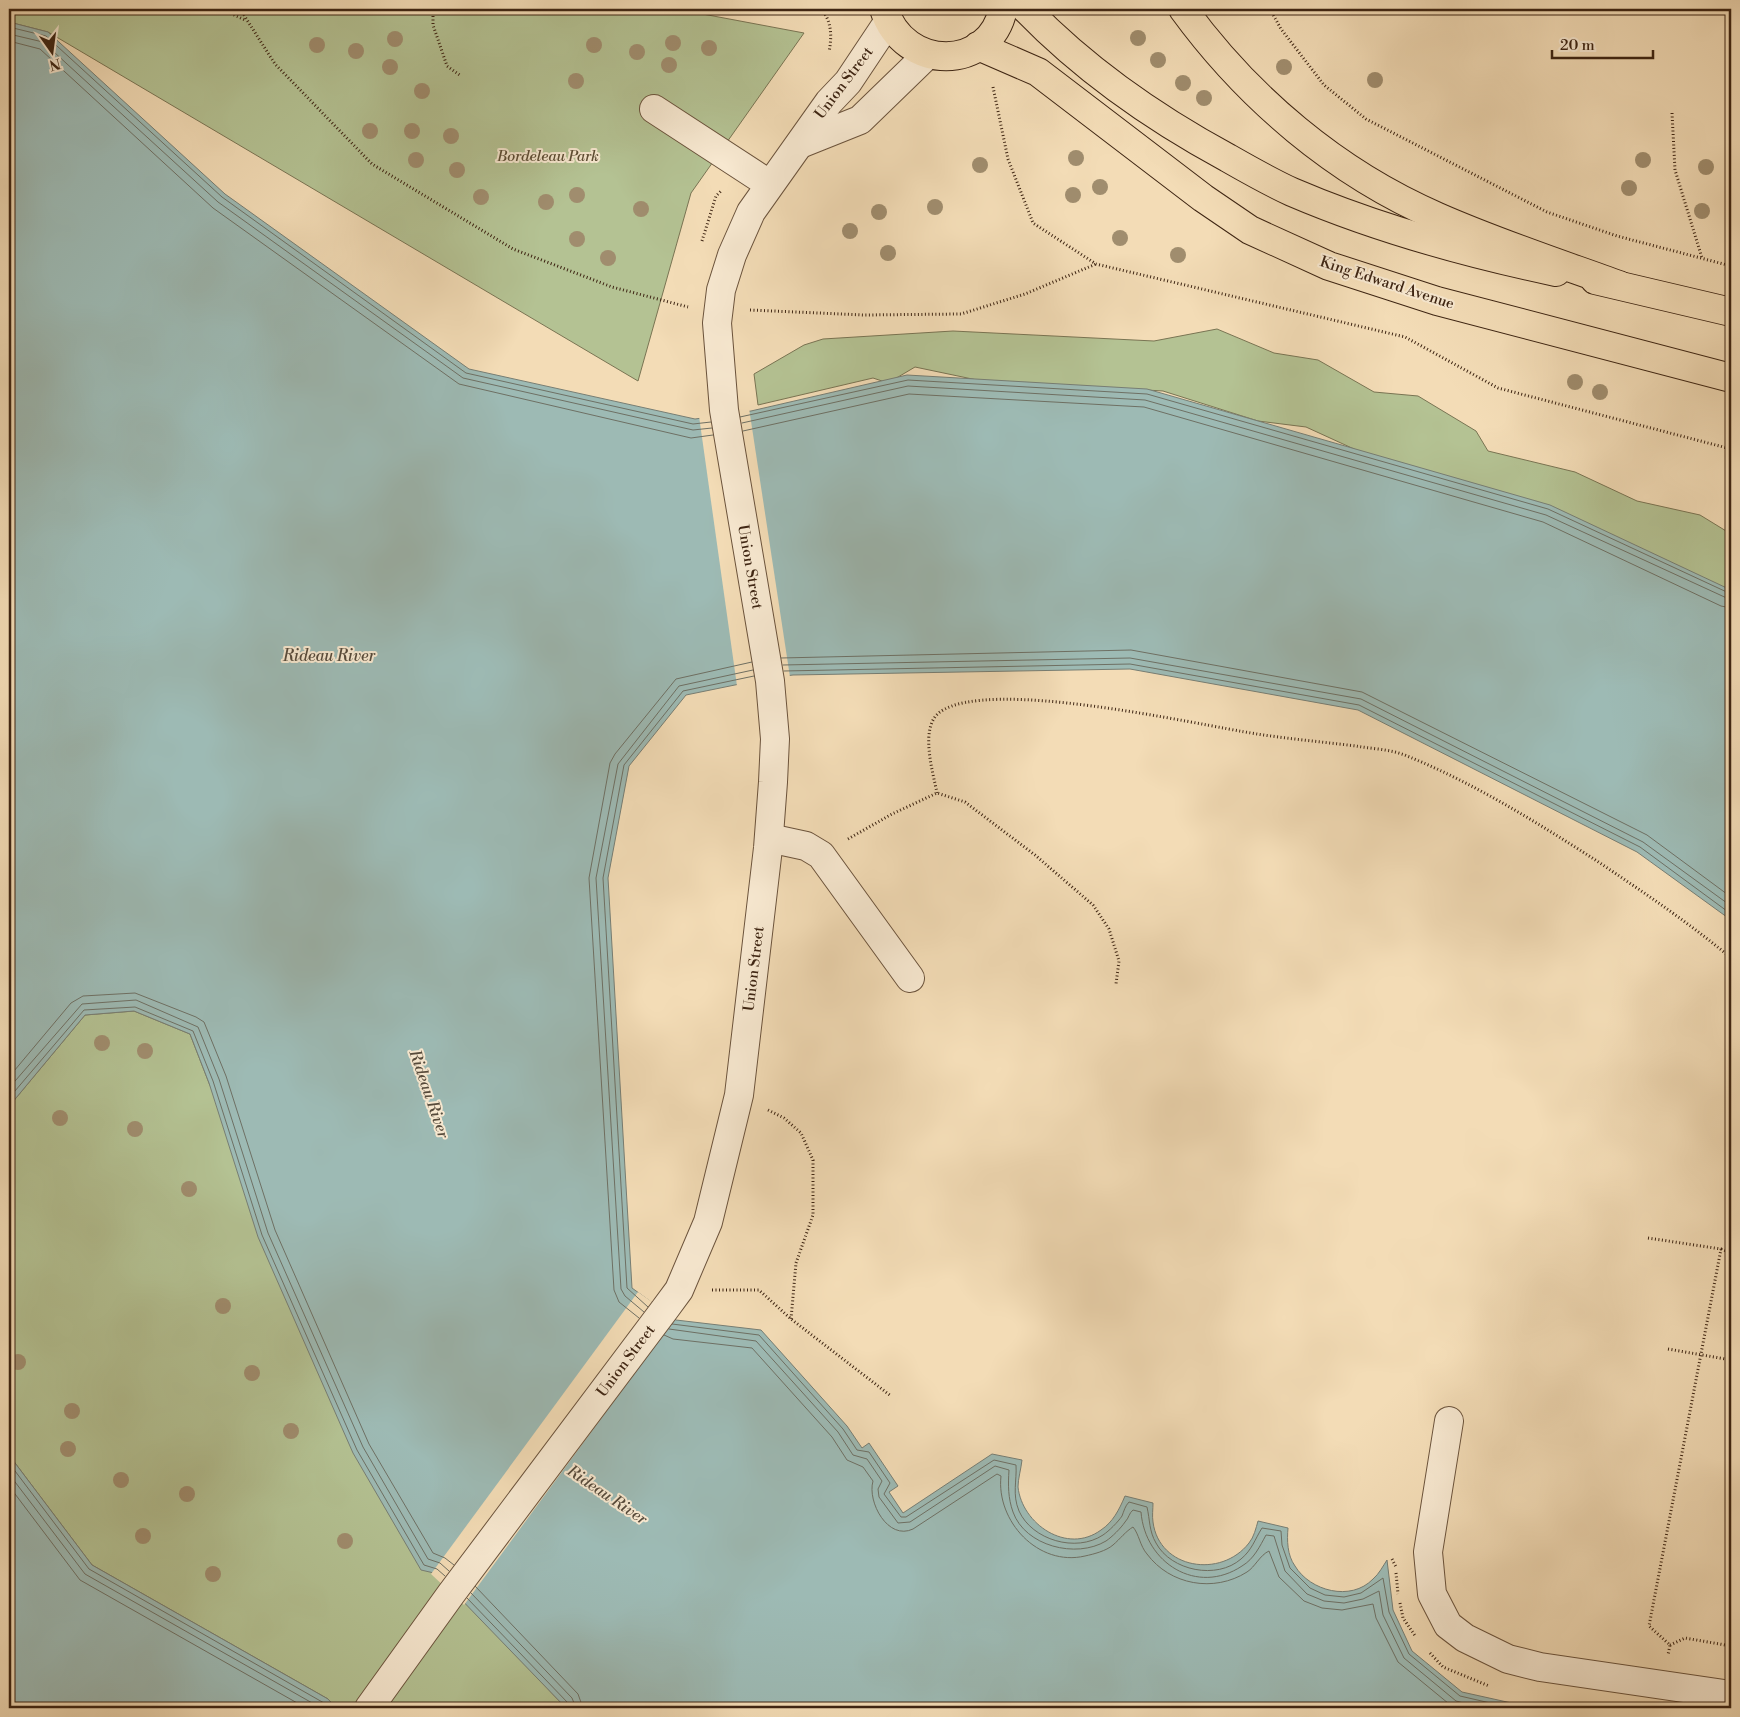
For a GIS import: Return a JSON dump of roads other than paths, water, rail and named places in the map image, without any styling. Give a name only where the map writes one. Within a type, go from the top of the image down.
[{"type":"main road","points":[[886,16],[898,37],[911,48],[927,55],[947,56],[966,53],[978,46],[996,26],[1003,9]]},
{"type":"main road","points":[[1026,9],[1057,41],[1147,110],[1200,142],[1290,191],[1347,214],[1483,256],[1619,285],[1731,312]]},
{"type":"main road","points":[[1183,9],[1215,51],[1280,117],[1354,172],[1437,217],[1498,242],[1619,285]]},
{"type":"main road","name":"King Edward Avenue","points":[[978,46],[1038,72],[1196,192],[1250,230],[1329,266],[1437,301],[1731,378]]},
{"type":"street","name":"Union Street","points":[[369,1708],[451,1594],[672,1300],[708,1222],[740,1095],[769,838],[774,739],[770,681],[724,410],[717,323],[721,290],[732,255],[750,212],[768,184],[800,144],[829,102],[848,82],[886,16]]},
{"type":"street","name":"Union Street","points":[[800,144],[860,120],[927,55]]},
{"type":"street","points":[[654,109],[768,184]]},
{"type":"street","points":[[769,838],[806,846],[820,855],[910,978]]},
{"type":"street","points":[[1449,1421],[1428,1552],[1432,1594],[1448,1625],[1465,1638],[1508,1659],[1540,1667],[1731,1695]]},
{"type":"water","name":"Rideau River","points":[[9,22],[48,32],[225,194],[469,369],[695,419],[751,411],[907,375],[1147,389],[1550,505],[1731,590],[1731,920],[1637,852],[1358,710],[1130,669],[793,675],[686,695],[629,766],[608,878],[632,1288],[676,1320],[761,1330],[847,1426],[862,1448],[869,1443],[898,1486],[889,1492],[903,1513],[992,1454],[1022,1460],[1018,1481],[1021,1500],[1028,1513],[1037,1523],[1048,1532],[1061,1537],[1074,1539],[1088,1537],[1101,1530],[1115,1515],[1125,1496],[1153,1503],[1153,1522],[1158,1538],[1167,1550],[1179,1559],[1193,1564],[1208,1565],[1223,1562],[1237,1554],[1251,1541],[1258,1521],[1288,1528],[1288,1547],[1292,1562],[1302,1575],[1320,1587],[1343,1592],[1364,1586],[1377,1575],[1387,1560],[1393,1610],[1412,1651],[1462,1692],[1534,1708],[566,1708],[453,1591],[434,1573],[421,1570],[353,1453],[258,1237],[209,1083],[190,1034],[134,1011],[85,1015],[11,1104],[9,1110]]},
{"type":"water","points":[[9,1455],[92,1565],[328,1699],[336,1708],[9,1708]]},
{"type":"park label","name":"Bordeleau Park","points":[[548,156]]}]
